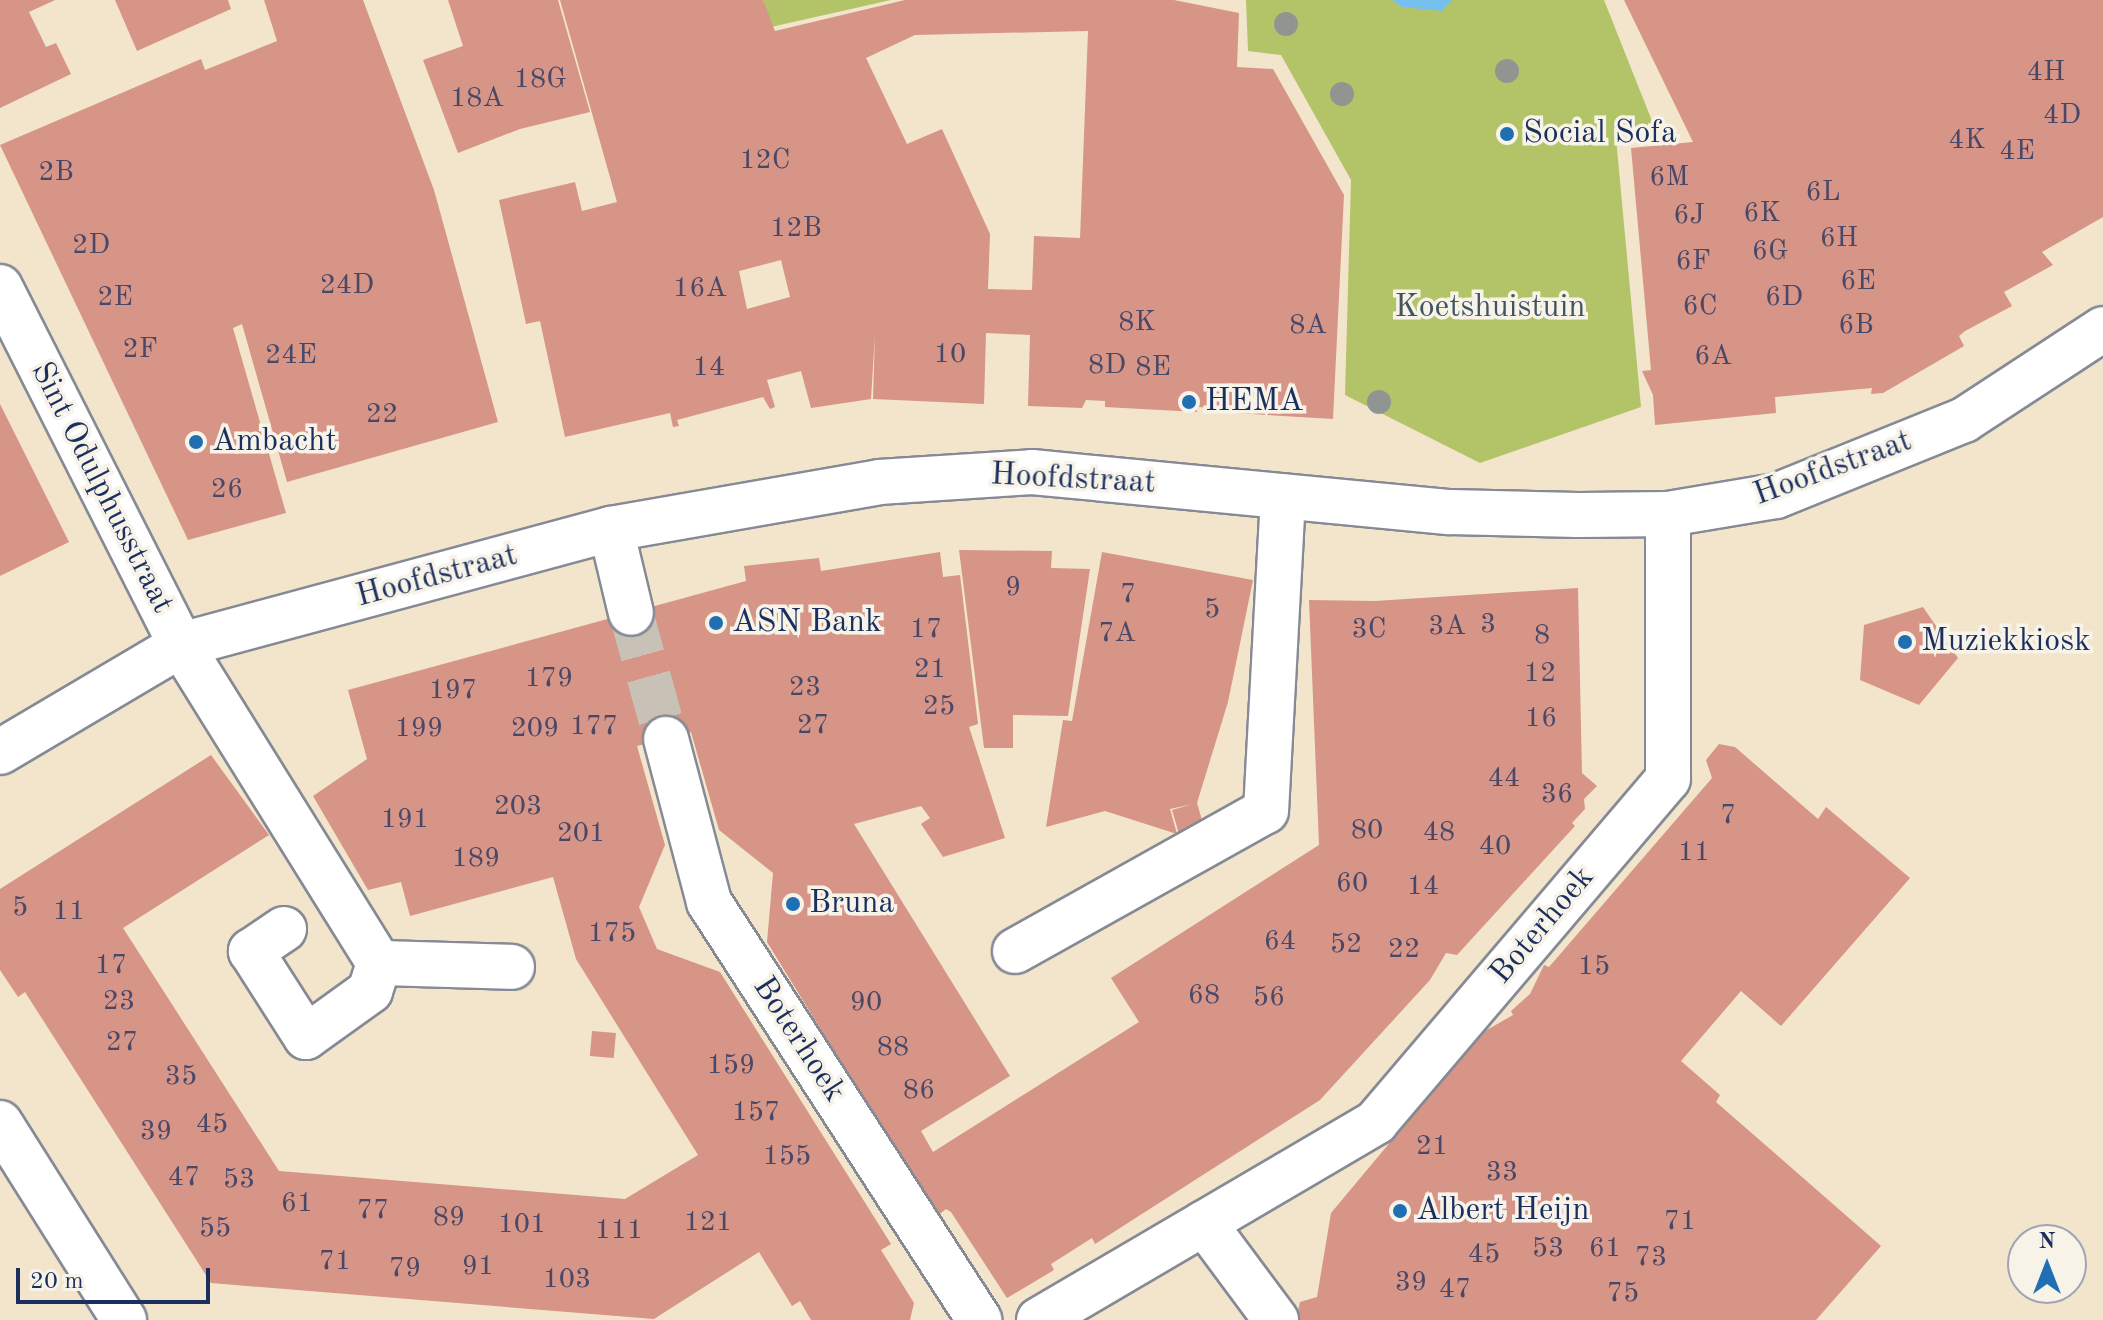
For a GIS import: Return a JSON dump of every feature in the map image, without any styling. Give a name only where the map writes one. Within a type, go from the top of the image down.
[{"type":"street","name":"Sint Odulphusstraat","points":[[0,287],[181,645],[379,963]]},
{"type":"street","name":"Hoofdstraat","points":[[0,752],[181,645],[611,529],[879,482],[1032,472],[1450,512],[1668,514],[1776,496],[1964,420],[2103,329]]},
{"type":"street","points":[[1015,951],[1266,811],[1283,496]]},
{"type":"street","name":"Boterhoek","points":[[1039,1320],[1376,1122],[1668,779],[1668,514]]},
{"type":"street","points":[[611,529],[631,613]]},
{"type":"street","name":"Boterhoek","points":[[666,739],[709,902],[979,1320]]},
{"type":"street","points":[[284,929],[251,951],[306,1037],[370,991],[379,963],[512,967]]},
{"type":"street","points":[[0,1123],[124,1320]]},
{"type":"street","points":[[1204,1223],[1276,1320]]},
{"type":"green space","points":[[763,0],[891,0],[771,27]]},
{"type":"green space","name":"Koetshuistuin","points":[[1246,0],[1604,0],[1654,126],[1616,138],[1641,407],[1480,463],[1345,395],[1351,180],[1281,55],[1248,51]]},
{"type":"water","points":[[1392,0],[1452,0],[1442,11],[1402,7]]},
{"type":"building","points":[[0,0],[55,0],[29,12],[46,47],[56,43],[71,74],[0,108]]},
{"type":"building","points":[[115,0],[228,0],[231,9],[137,51]]},
{"type":"building","points":[[264,0],[363,0],[434,190],[498,422],[287,482],[242,324],[233,328],[286,513],[188,540],[0,145],[201,59],[205,70],[277,41]]},
{"type":"building","points":[[448,0],[558,0],[590,112],[520,129],[458,153],[423,60],[463,46]]},
{"type":"building","points":[[560,0],[763,0],[775,31],[905,0],[1174,0],[1239,13],[1237,67],[1273,69],[1344,195],[1333,419],[1218,412],[1218,408],[1197,407],[1197,412],[1105,407],[1105,401],[1086,400],[1082,408],[1028,406],[1030,335],[986,333],[984,404],[873,399],[875,335],[871,399],[811,408],[801,371],[767,380],[775,407],[770,409],[763,397],[677,420],[679,426],[673,427],[670,413],[565,437],[540,321],[526,324],[499,200],[575,182],[582,211],[617,202]],"holes":[[[1088,31],[1080,238],[1034,236],[1032,290],[988,289],[990,234],[942,129],[907,144],[866,58],[915,35]],[[781,260],[790,297],[747,309],[739,271]]]},
{"type":"building","points":[[1624,0],[2103,0],[2103,217],[2042,252],[2053,265],[2004,292],[2012,306],[1959,336],[1964,346],[1883,393],[1871,394],[1872,388],[1775,397],[1776,413],[1655,425],[1653,395],[1642,371],[1651,370],[1631,148],[1693,142]]},
{"type":"building","points":[[0,404],[69,542],[0,576]]},
{"type":"building","points":[[959,550],[1052,551],[1051,568],[1090,569],[1068,716],[1013,715],[1013,748],[984,748]]},
{"type":"building","points":[[940,552],[943,577],[960,575],[978,724],[969,727],[1005,838],[943,857],[921,824],[930,818],[921,806],[854,824],[1010,1076],[921,1131],[933,1152],[1139,1022],[1111,978],[1319,845],[1309,600],[1375,601],[1578,588],[1582,773],[1597,786],[1584,799],[1585,809],[1572,823],[1575,826],[1457,955],[1446,953],[1430,980],[1320,1100],[1095,1244],[1092,1238],[1051,1264],[1054,1270],[1007,1298],[951,1212],[946,1209],[936,1217],[767,942],[773,873],[719,830],[691,732],[637,746],[665,845],[639,907],[657,949],[720,972],[891,1244],[881,1250],[914,1303],[910,1320],[811,1320],[800,1301],[792,1306],[759,1252],[654,1319],[211,1283],[25,992],[18,997],[0,970],[0,889],[211,755],[269,835],[123,928],[279,1171],[625,1199],[698,1155],[576,959],[553,877],[410,916],[401,882],[368,890],[313,796],[367,759],[348,690],[746,581],[744,566],[819,558],[821,571]]},
{"type":"building","points":[[1102,552],[1253,580],[1228,702],[1197,803],[1204,827],[1179,834],[1172,810],[1193,804],[1170,809],[1177,834],[1105,811],[1046,827],[1063,720],[1072,721]]},
{"type":"building","name":"Muziekkiosk","points":[[1923,607],[1958,658],[1919,705],[1860,680],[1864,625]]},
{"type":"building","points":[[1719,744],[1735,747],[1818,819],[1826,807],[1910,878],[1781,1026],[1741,991],[1681,1061],[1720,1095],[1716,1102],[1881,1246],[1816,1320],[1296,1320],[1300,1302],[1317,1297],[1331,1213],[1473,1043],[1471,1039],[1513,1015],[1511,1011],[1530,994],[1544,965],[1549,967],[1712,778],[1706,760]]},
{"type":"building","points":[[592,1031],[616,1033],[614,1058],[590,1056]]},
{"type":"tunnel","points":[[631,613],[666,739]]},
{"type":"place","name":"Social Sofa","points":[[1507,134]]},
{"type":"place","name":"HEMA","points":[[1189,402]]},
{"type":"place","name":"Ambacht","points":[[196,442]]},
{"type":"place","name":"ASN Bank","points":[[716,623]]},
{"type":"place","name":"Muziekkiosk","points":[[1905,642]]},
{"type":"place","name":"Bruna","points":[[793,904]]},
{"type":"place","name":"Albert Heijn","points":[[1400,1211]]}]
